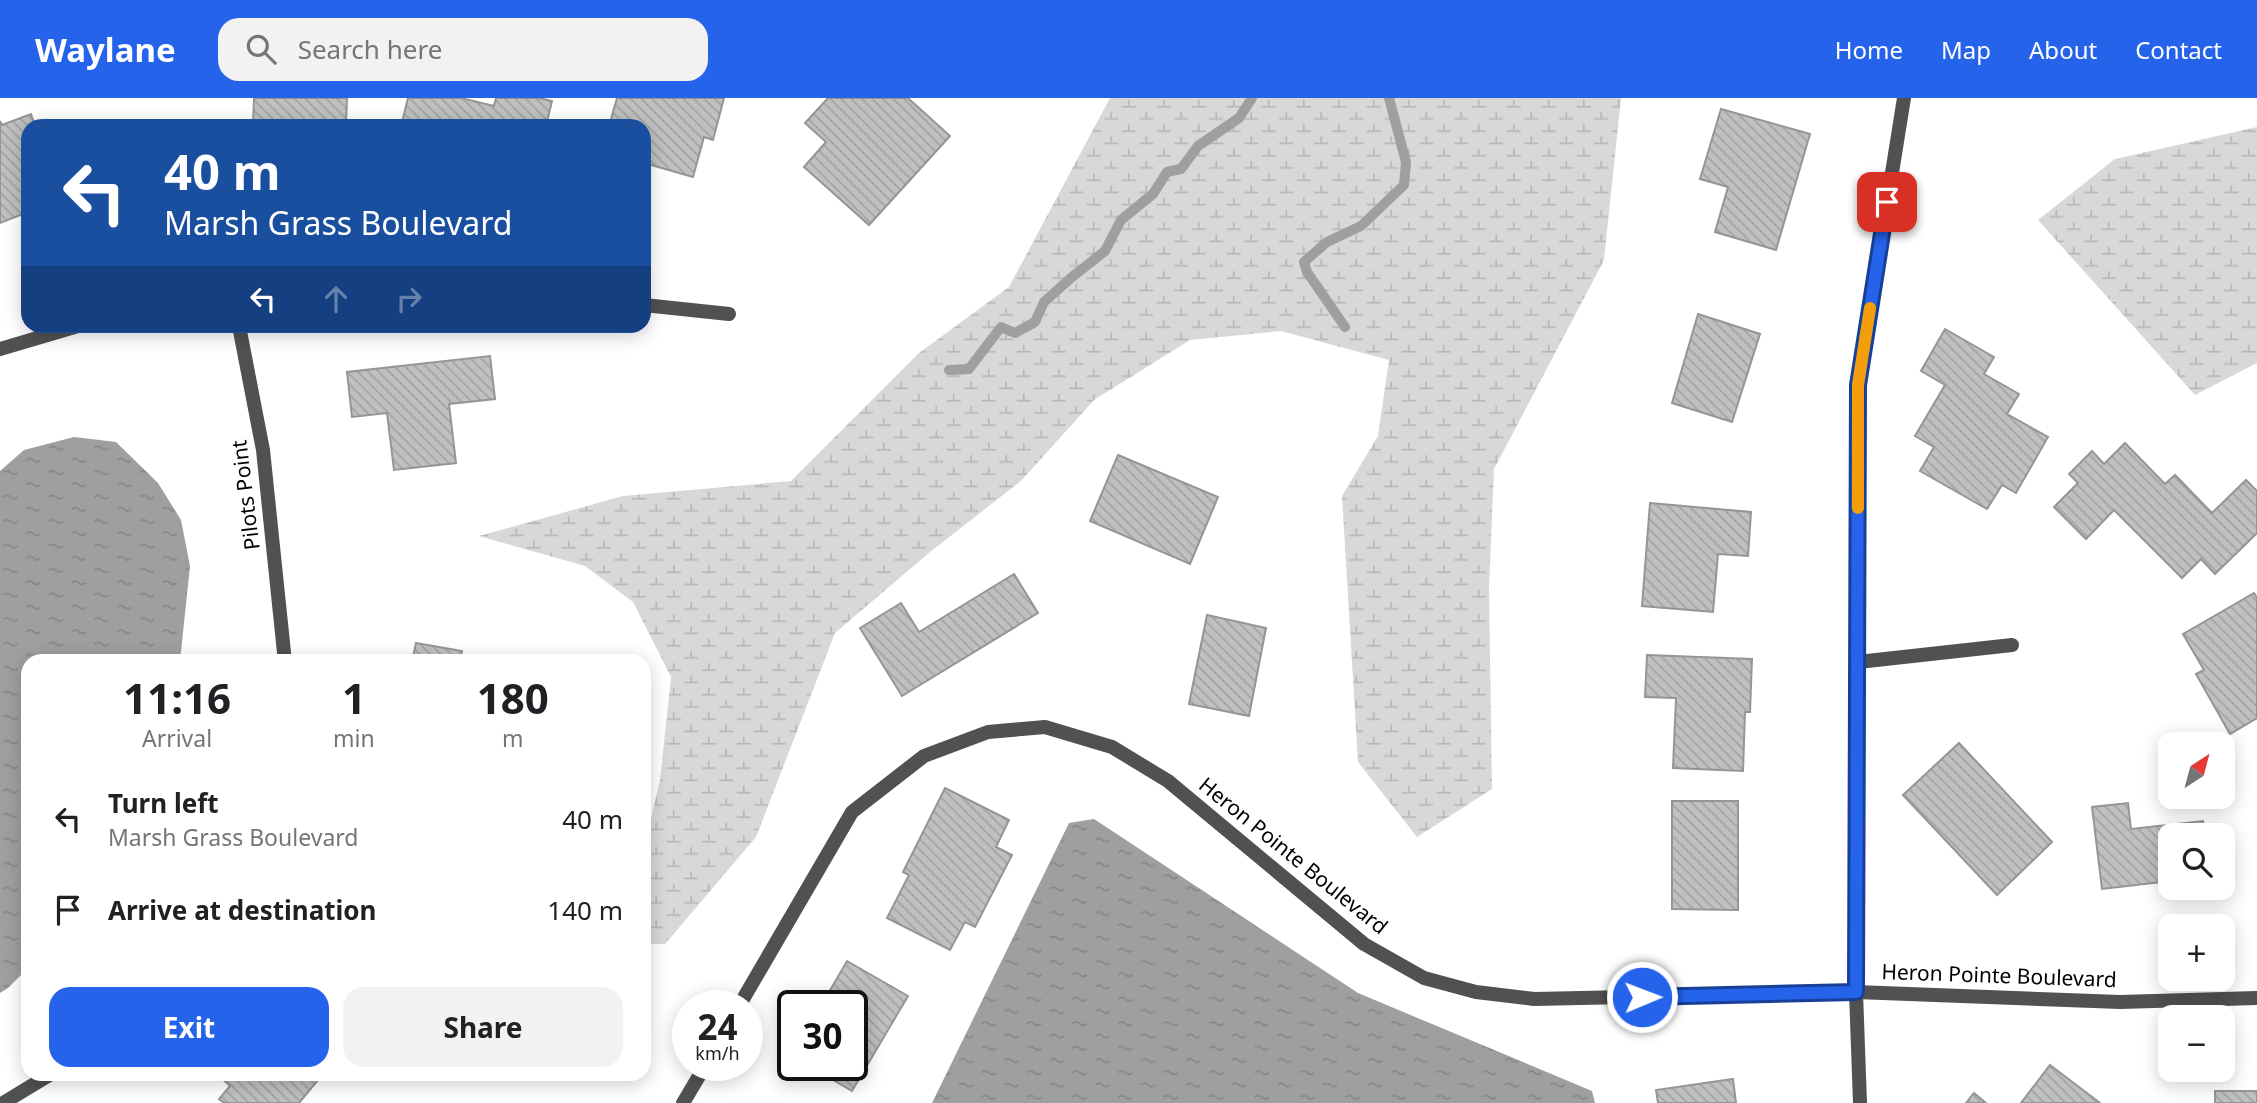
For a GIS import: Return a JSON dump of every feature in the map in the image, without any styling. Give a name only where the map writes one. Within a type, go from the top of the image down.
[{"type":"street","points":[[1860,1103],[1856,992],[1858,385],[1904,98]]},
{"type":"street","points":[[651,306],[729,314]]},
{"type":"street","points":[[0,349],[54,333]]},
{"type":"street","name":"Pilots Point","points":[[240,333],[263,450],[284,654]]},
{"type":"street","points":[[1858,662],[2012,645]]},
{"type":"street","name":"Heron Pointe Boulevard","points":[[748,990],[852,813],[924,756],[988,732],[1045,727],[1112,747],[1168,781],[1364,944],[1424,978],[1476,992],[1534,999],[1856,992],[2120,1002],[2257,998]]},
{"type":"street","points":[[3,1103],[39,1081]]},
{"type":"street","points":[[683,1103],[696,1081]]},
{"type":"green space","points":[[1110,98],[1621,98],[1604,260],[1494,469],[1489,588],[1492,789],[1417,837],[1358,762],[1342,496],[1378,436],[1389,360],[1281,331],[1190,340],[1094,400],[1021,481],[930,552],[835,633],[756,837],[665,944],[651,944],[651,818],[660,780],[671,677],[633,602],[585,566],[479,536],[623,496],[791,481],[919,353],[1009,287]]},
{"type":"green space","points":[[2257,127],[2257,363],[2195,395],[2038,220],[2115,159]]},
{"type":"water","points":[[74,437],[116,442],[158,483],[181,520],[190,566],[181,654],[21,654],[21,975],[0,993],[0,471],[24,450]]},
{"type":"water","points":[[1094,819],[1358,993],[1592,1091],[1595,1103],[932,1103],[1069,823]]},
{"type":"building","points":[[254,98],[347,98],[346,119],[253,119]]},
{"type":"building","points":[[408,98],[461,98],[494,106],[496,98],[539,98],[552,101],[548,119],[403,119]]},
{"type":"building","points":[[617,98],[724,98],[713,140],[704,137],[693,177],[651,165],[651,119],[611,119]]},
{"type":"building","points":[[828,98],[908,98],[950,136],[869,225],[804,167],[826,142],[805,123]]},
{"type":"building","points":[[1721,109],[1810,134],[1776,250],[1715,232],[1728,187],[1700,179]]},
{"type":"building","points":[[31,114],[33,119],[21,119],[21,215],[0,223],[0,121],[2,125]]},
{"type":"building","points":[[1698,314],[1760,334],[1732,422],[1672,403]]},
{"type":"building","points":[[1945,329],[1994,357],[1984,374],[2019,394],[2007,414],[2048,437],[2016,493],[2002,485],[1987,509],[1920,471],[1934,447],[1915,436],[1945,385],[1921,371]]},
{"type":"building","points":[[490,356],[495,399],[449,404],[456,463],[394,470],[387,413],[352,417],[347,372]]},
{"type":"building","points":[[2125,443],[2165,484],[2175,475],[2212,513],[2246,480],[2257,491],[2257,533],[2215,574],[2201,559],[2182,578],[2114,510],[2086,539],[2054,507],[2078,483],[2069,474],[2092,451],[2104,464]]},
{"type":"building","points":[[1118,455],[1218,497],[1190,564],[1090,521]]},
{"type":"building","points":[[1650,503],[1751,512],[1748,556],[1718,554],[1713,612],[1642,606]]},
{"type":"building","points":[[1014,574],[1038,613],[902,696],[860,628],[901,603],[919,632]]},
{"type":"building","points":[[2254,593],[2257,598],[2257,718],[2229,732],[2196,674],[2204,670],[2183,634]]},
{"type":"building","points":[[1207,615],[1266,628],[1249,716],[1189,704]]},
{"type":"building","points":[[416,643],[462,651],[461,654],[414,654]]},
{"type":"building","points":[[1647,655],[1752,659],[1750,712],[1745,712],[1743,771],[1673,768],[1676,698],[1645,697]]},
{"type":"building","points":[[1959,743],[2052,842],[1997,895],[1903,795]]},
{"type":"building","points":[[945,788],[1009,820],[996,847],[1012,855],[975,927],[965,922],[950,950],[887,918],[909,875],[903,872]]},
{"type":"building","points":[[1672,801],[1738,801],[1738,910],[1672,909]]},
{"type":"building","points":[[2128,803],[2131,829],[2158,826],[2158,882],[2102,889],[2092,807]]},
{"type":"building","points":[[847,961],[908,996],[868,1064],[868,990],[830,990]]},
{"type":"building","points":[[2050,1065],[2100,1103],[2021,1103]]},
{"type":"building","points":[[1733,1079],[1736,1103],[1658,1103],[1656,1090]]},
{"type":"building","points":[[225,1081],[317,1081],[299,1103],[224,1103],[219,1099],[230,1086]]},
{"type":"building","points":[[835,1081],[858,1081],[852,1091]]},
{"type":"building","points":[[2215,1091],[2257,1091],[2257,1103],[2215,1103]]},
{"type":"building","points":[[1974,1093],[1986,1103],[1966,1103]]},
{"type":"waterway","points":[[949,370],[969,369],[1001,327],[1015,333],[1035,322],[1044,302],[1105,251],[1121,220],[1153,194],[1167,172],[1181,169],[1198,146],[1239,118],[1252,98]]},
{"type":"waterway","points":[[1345,327],[1307,272],[1304,262],[1327,242],[1361,226],[1404,185],[1406,162],[1389,98]]},
{"type":"slow traffic","points":[[1858,508],[1858,385],[1870,308]]},
{"type":"route","points":[[1642,997],[1856,992],[1858,385],[1887,202]]}]
